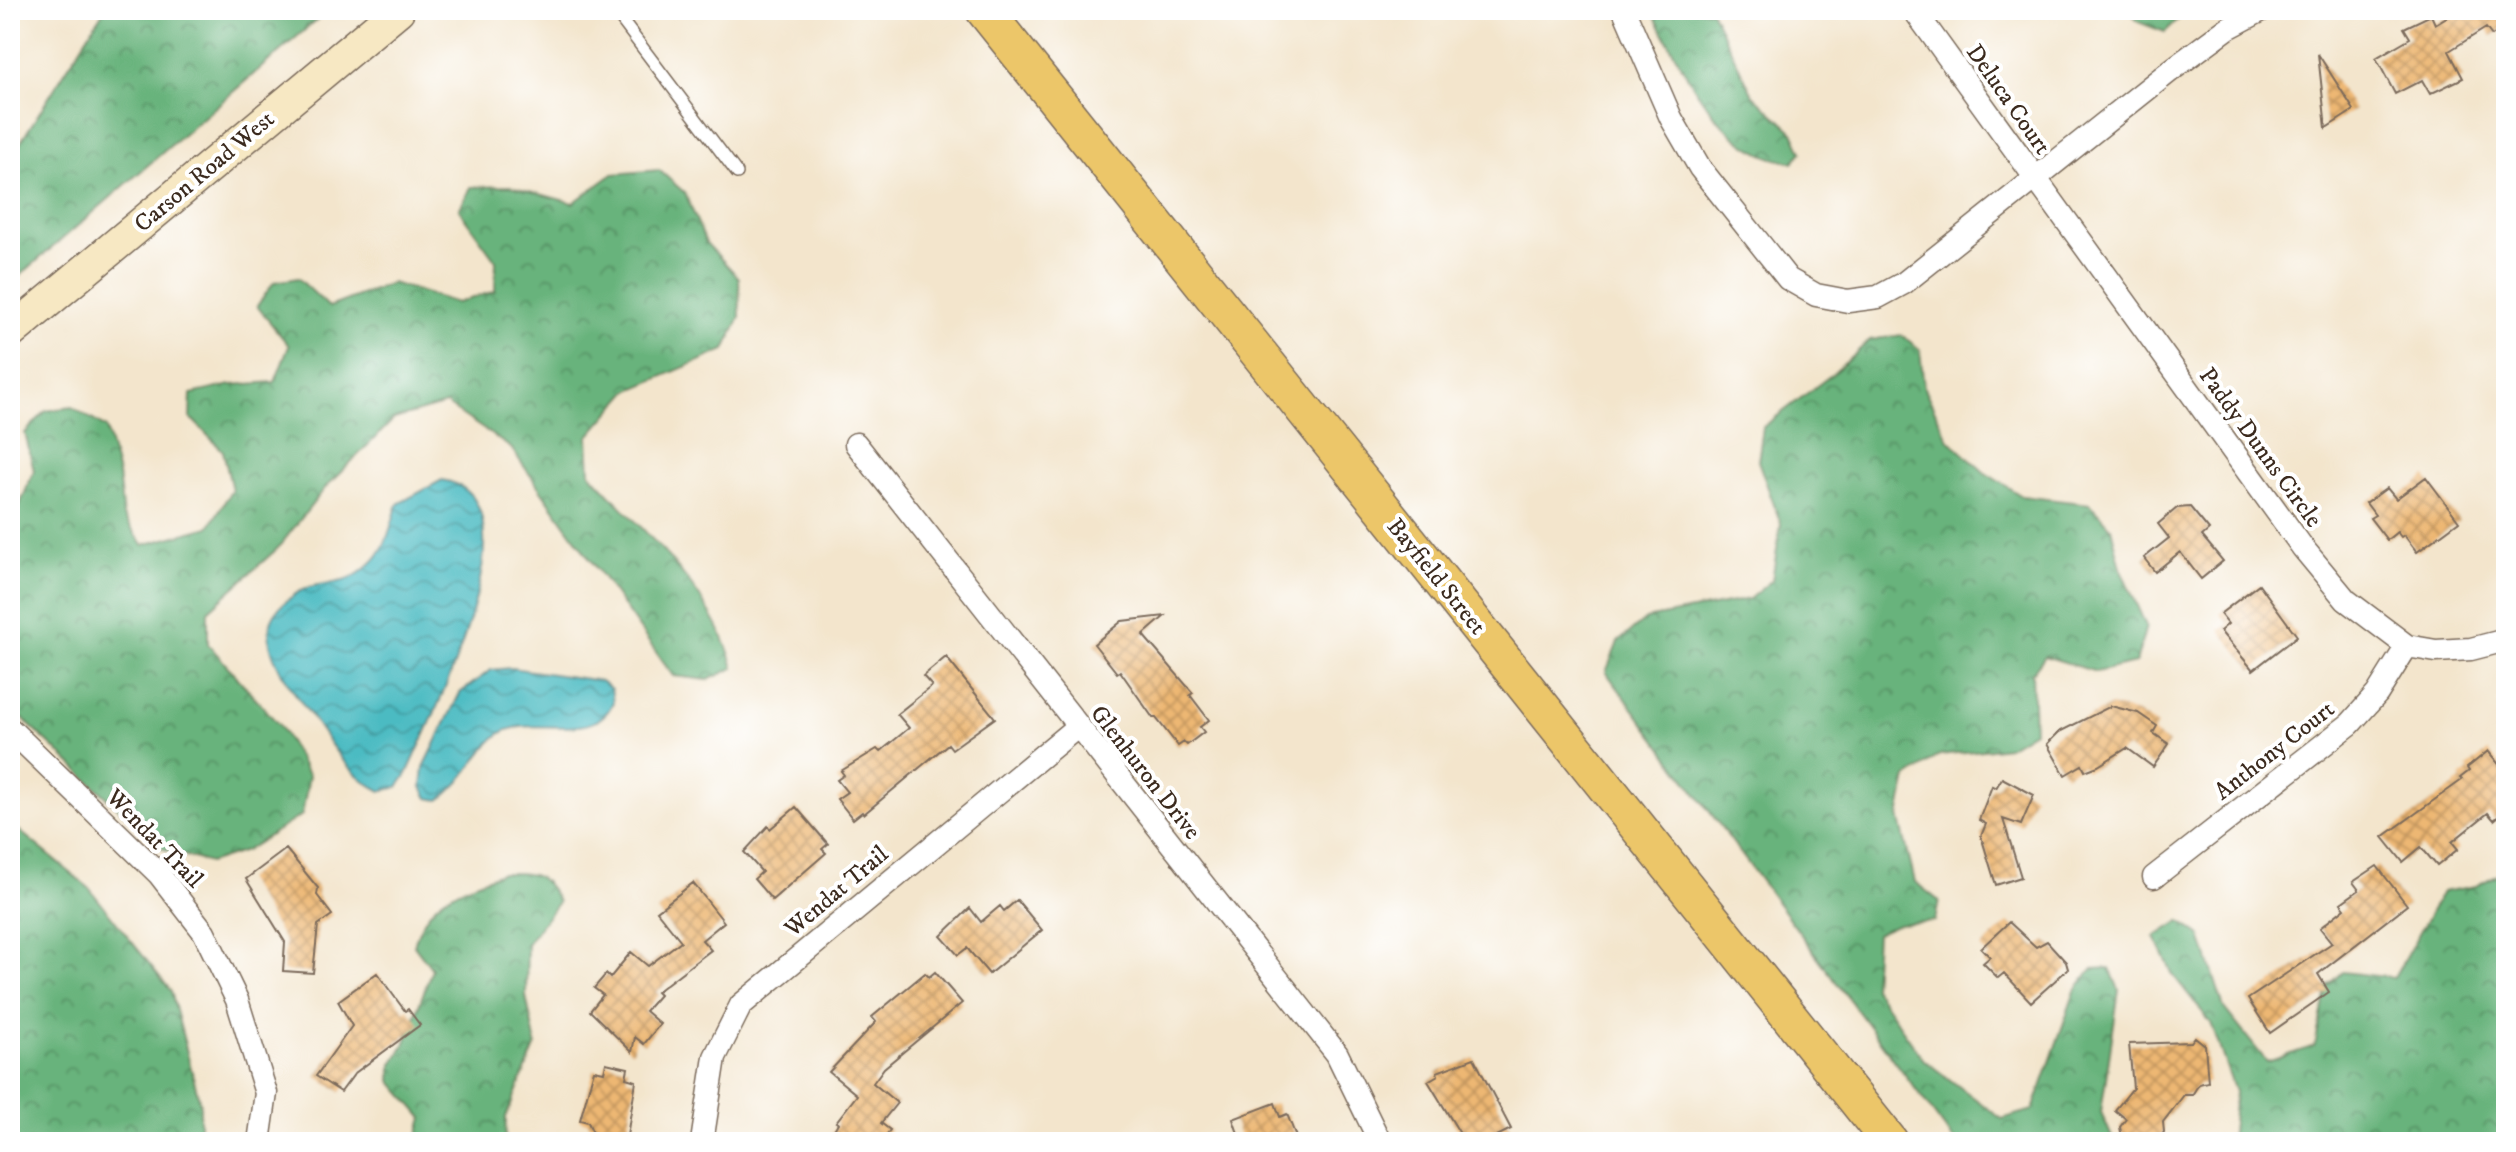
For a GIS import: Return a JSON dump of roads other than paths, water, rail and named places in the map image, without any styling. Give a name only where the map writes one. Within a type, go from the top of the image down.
[{"type":"main road","name":"Bayfield Street","points":[[984,10],[1890,1142]]},
{"type":"street","name":"Carson Road West","points":[[10,333],[398,10]]},
{"type":"street","points":[[1624,10],[1671,118],[1700,168],[1776,267],[1816,295],[1848,301],[1878,297],[1904,283],[2216,36],[2262,10]]},
{"type":"street","name":"Deluca Court","points":[[1914,10],[2034,180]]},
{"type":"street","name":"Paddy Dunns Circle","points":[[2034,180],[2303,548],[2346,600],[2407,646]]},
{"type":"street","name":"Glenhuron Drive","points":[[856,444],[1337,1054],[1353,1080],[1380,1142]]},
{"type":"street","points":[[2407,646],[2448,650],[2506,640]]},
{"type":"street","name":"Anthony Court","points":[[2154,877],[2350,724],[2377,694],[2407,646]]},
{"type":"street","name":"Wendat Trail","points":[[702,1142],[715,1057],[741,1005],[1077,727]]},
{"type":"street","name":"Wendat Trail","points":[[10,729],[159,874],[204,932],[237,1000],[266,1093],[259,1142]]},
{"type":"lane","points":[[614,10],[737,173]]},
{"type":"water","points":[[442,480],[471,495],[483,525],[482,566],[472,613],[437,708],[407,774],[398,787],[381,791],[347,765],[296,695],[273,656],[270,629],[274,615],[299,592],[309,587],[348,580],[362,571],[381,551],[398,504]]},
{"type":"water","points":[[511,668],[601,681],[611,689],[613,702],[605,714],[594,722],[580,726],[535,726],[507,730],[491,742],[449,792],[439,800],[428,798],[422,787],[424,767],[460,693],[491,670]]}]
